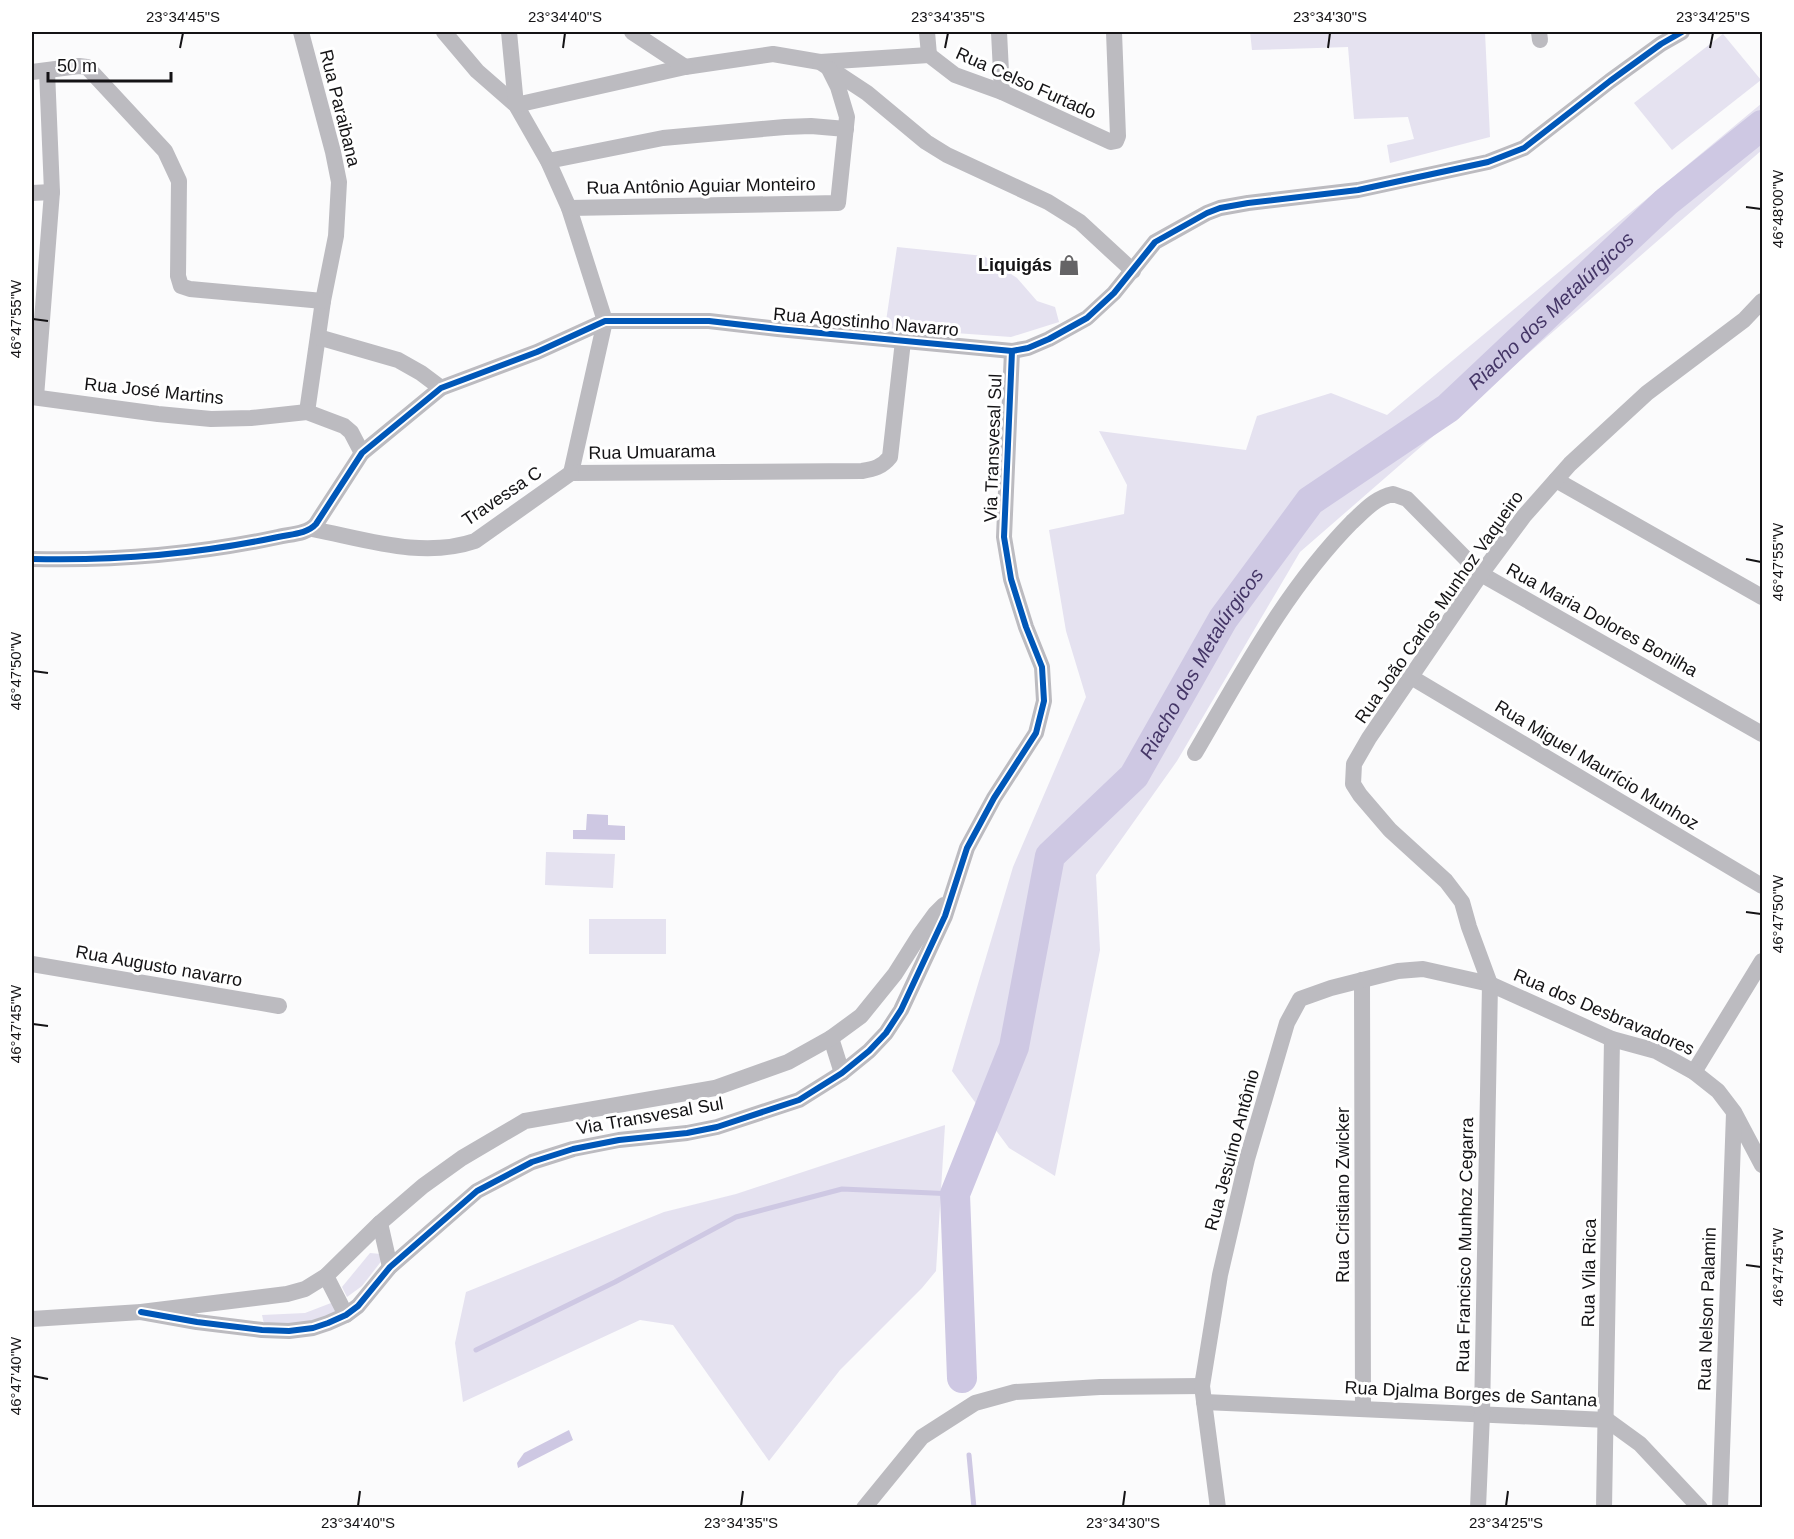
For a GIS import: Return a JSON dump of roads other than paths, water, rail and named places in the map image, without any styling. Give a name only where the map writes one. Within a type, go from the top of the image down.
[{"type":"street","name":"Rua Paraibana","points":[[301,32],[339,182],[336,236],[323,301],[307,412]]},
{"type":"street","points":[[444,32],[477,71],[516,105],[548,161],[569,208],[605,321]]},
{"type":"street","points":[[509,32],[516,105]]},
{"type":"street","points":[[632,32],[685,68]]},
{"type":"street","points":[[927,32],[929,55]]},
{"type":"street","points":[[999,32],[1002,92]]},
{"type":"street","name":"Rua Celso Furtado","points":[[824,65],[929,55],[955,75],[1002,92],[1111,142],[1116,141],[1118,136],[1114,32]]},
{"type":"street","name":"Rua Agostinho Navarro","points":[[312,529],[362,453],[441,388],[537,352],[605,321],[708,321],[1012,351],[1028,348],[1087,318],[1114,293],[1155,242],[1178,228],[1220,208],[1358,190],[1488,162],[1524,148],[1610,81],[1661,44],[1682,32]]},
{"type":"street","points":[[516,105],[685,68],[772,54],[824,65],[867,93],[946,156],[1048,202],[1080,222],[1133,271]]},
{"type":"street","name":"Rua Antônio Aguiar Monteiro","points":[[569,208],[836,203],[839,201],[846,111],[838,87],[824,65]]},
{"type":"street","points":[[34,397],[52,192],[39,71],[85,66],[165,151],[179,181],[177,276],[181,286],[190,289],[323,301]]},
{"type":"street","points":[[548,161],[663,138],[785,127],[811,126],[846,129]]},
{"type":"street","points":[[32,193],[52,192]]},
{"type":"street","name":"Rua João Carlos Munhoz Vaqueiro","points":[[1490,984],[1468,927],[1462,902],[1446,881],[1390,830],[1360,795],[1353,784],[1354,764],[1369,738],[1481,574],[1524,516],[1570,464],[1647,393],[1744,320],[1761,303]]},
{"type":"street","name":"Rua Umuarama","points":[[605,321],[571,473],[862,471],[874,469],[884,465],[890,457],[894,438],[903,341]]},
{"type":"street","points":[[318,337],[398,360],[441,388]]},
{"type":"street","name":"Via Transvesal Sul","points":[[141,1312],[197,1322],[289,1331],[313,1328],[346,1315],[358,1306],[390,1267],[477,1191],[532,1162],[573,1149],[619,1140],[687,1133],[717,1127],[799,1100],[842,1073],[869,1051],[886,1033],[901,1010],[945,916],[967,848],[994,798],[1036,733],[1044,701],[1042,667],[1026,627],[1011,579],[1004,537],[1012,351]]},
{"type":"street","name":"Rua José Martins","points":[[34,397],[211,419],[251,418],[307,412],[344,426],[351,432],[362,453]]},
{"type":"street","name":"Travessa C","points":[[312,529],[415,548],[456,547],[475,541],[571,473]]},
{"type":"street","points":[[1556,480],[1762,597]]},
{"type":"street","name":"Rua Maria Dolores Bonilha","points":[[1195,753],[1269,629],[1307,574],[1344,531],[1375,500],[1393,494],[1407,499],[1481,574],[1762,734]]},
{"type":"street","points":[[32,559],[63,560],[168,554],[242,545],[312,529]]},
{"type":"street","name":"Rua Miguel Maurício Munhoz","points":[[1411,677],[1762,886]]},
{"type":"street","name":"Via Transvesal Sul","points":[[32,1319],[141,1312],[287,1294],[305,1288],[326,1276],[380,1223],[423,1186],[462,1158],[525,1121],[715,1088],[788,1062],[831,1038],[861,1016],[895,974],[935,914],[950,899]]},
{"type":"street","points":[[1694,1072],[1762,962]]},
{"type":"street","name":"Rua Augusto navarro","points":[[32,963],[279,1006]]},
{"type":"street","name":"Rua Jesuíno Antônio","points":[[1221,1506],[1203,1394],[1220,1275],[1247,1159],[1287,1023],[1300,999],[1331,988],[1398,971],[1424,969],[1490,984]]},
{"type":"street","name":"Rua Cristiano Zwicker","points":[[1362,980],[1362,1409]]},
{"type":"street","name":"Rua dos Desbravadores","points":[[1490,984],[1612,1039],[1656,1051],[1694,1072],[1718,1091],[1734,1112],[1762,1165]]},
{"type":"street","name":"Rua Francisco Munhoz Cegarra","points":[[1478,1508],[1482,1414],[1490,984]]},
{"type":"street","points":[[831,1038],[842,1073]]},
{"type":"street","name":"Rua Vila Rica","points":[[1604,1508],[1612,1039]]},
{"type":"street","name":"Rua Nelson Palamin","points":[[1720,1508],[1734,1112]]},
{"type":"street","points":[[380,1223],[390,1267]]},
{"type":"street","points":[[326,1276],[346,1315]]},
{"type":"street","name":"Rua Djalma Borges de Santana","points":[[864,1508],[921,1437],[975,1403],[1015,1392],[1100,1387],[1362,1409],[1607,1420],[1640,1444],[1700,1508]]},
{"type":"waterway","name":"Riacho dos Metalúrgicos","points":[[962,1378],[955,1194],[1014,1047],[1050,856],[1134,776],[1223,619],[1310,501],[1448,408],[1666,202],[1762,125]]},
{"type":"waterway","points":[[476,1350],[615,1282],[736,1217],[842,1189],[955,1194]]},
{"type":"waterway","points":[[969,1455],[974,1508]]},
{"type":"place","name":"Liquigás","points":[[1069,265]]}]
